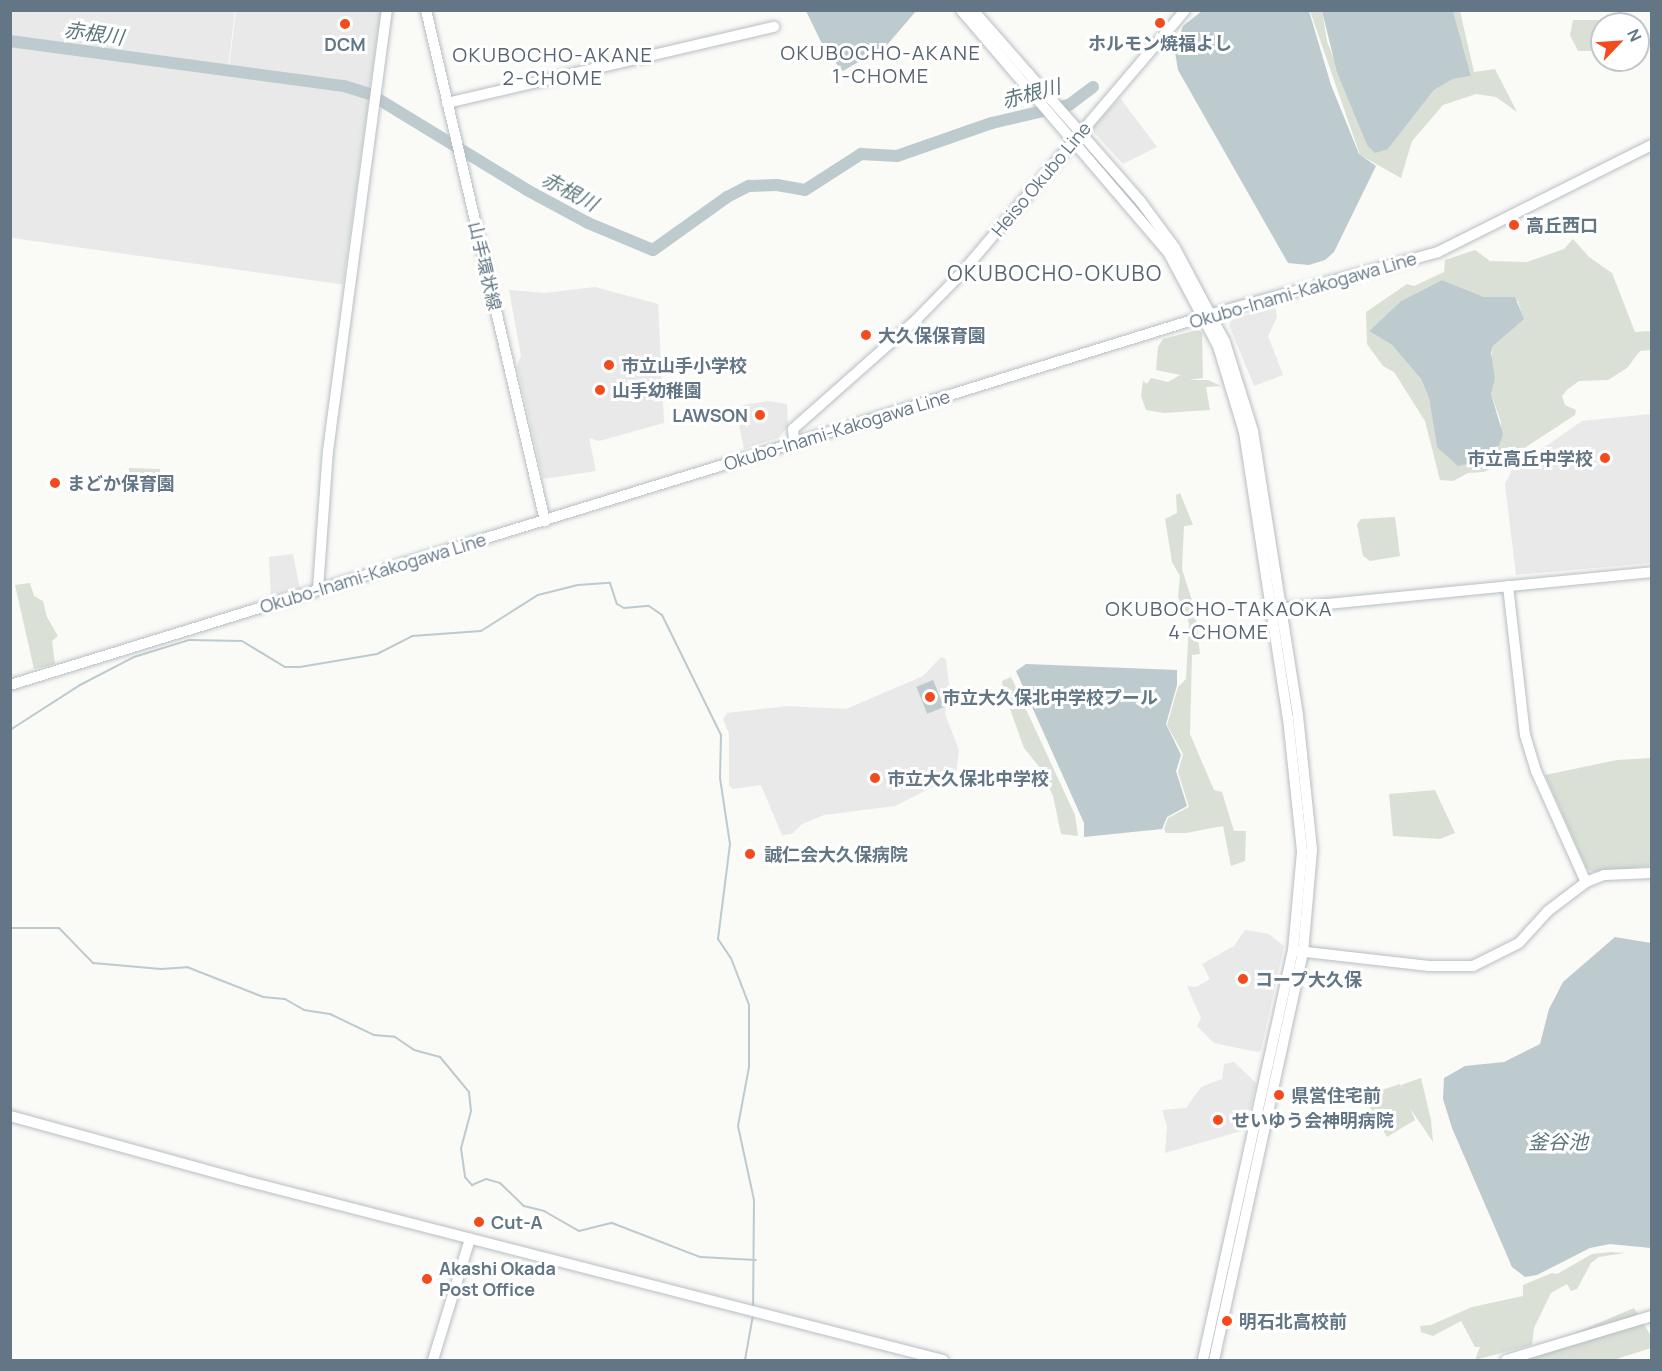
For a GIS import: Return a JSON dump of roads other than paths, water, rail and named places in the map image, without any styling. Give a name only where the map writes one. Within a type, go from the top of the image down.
[{"type":"street","points":[[318,589],[329,441],[387,10]]},
{"type":"street","name":"山手環状線","points":[[426,10],[545,520]]},
{"type":"street","points":[[961,10],[1078,136]]},
{"type":"street","points":[[973,10],[1175,248],[1247,402],[1277,609],[1309,796],[1312,850],[1298,951],[1214,1360]]},
{"type":"street","name":"Heiso Okubo Line","points":[[794,442],[793,429],[939,298],[1185,10]]},
{"type":"street","points":[[447,103],[774,27]]},
{"type":"street","name":"Okubo-Inami-Kakogawa Line","points":[[10,685],[1208,316],[1438,252],[1652,146]]},
{"type":"street","points":[[1277,609],[1652,572]]},
{"type":"street","points":[[1508,586],[1525,735],[1536,771],[1586,882]]},
{"type":"street","points":[[1298,951],[1429,966],[1473,966],[1519,944],[1548,910],[1586,882],[1612,874],[1652,873]]},
{"type":"street","points":[[1203,1360],[1298,951]]},
{"type":"street","points":[[10,1116],[470,1239],[943,1360]]},
{"type":"street","points":[[433,1360],[470,1239]]},
{"type":"street","points":[[1506,1360],[1652,1316]]},
{"type":"water","points":[[806,10],[916,11],[887,45],[843,71],[826,52]]},
{"type":"water","points":[[1202,11],[1309,11],[1331,85],[1359,154],[1376,166],[1334,252],[1325,260],[1309,265],[1288,263],[1178,70],[1175,52],[1183,26]]},
{"type":"water","points":[[1322,11],[1453,11],[1471,76],[1453,79],[1434,90],[1388,149],[1375,153],[1367,145],[1337,72]]},
{"type":"water","points":[[1442,280],[1484,297],[1515,297],[1524,319],[1493,346],[1491,353],[1495,379],[1491,394],[1503,434],[1499,446],[1485,450],[1471,463],[1458,466],[1437,447],[1429,398],[1421,379],[1392,345],[1369,331],[1401,301]]},
{"type":"water","points":[[1026,664],[1177,670],[1177,685],[1166,724],[1181,755],[1176,771],[1187,806],[1167,817],[1162,829],[1084,837],[1084,823],[1016,671]]},
{"type":"water","name":"市立大久保北中学校プール","points":[[933,680],[944,707],[927,714],[916,687]]},
{"type":"water","name":"釜谷池","points":[[1615,937],[1651,943],[1651,1248],[1610,1244],[1590,1248],[1537,1275],[1525,1277],[1512,1267],[1452,1128],[1443,1099],[1444,1078],[1465,1066],[1504,1062],[1540,1044],[1549,1009],[1563,982]]},
{"type":"waterway","name":"赤根川","points":[[10,41],[344,86],[370,94],[527,190],[588,223],[653,250],[727,197],[749,186],[777,185],[805,190],[861,154],[897,156],[992,123],[1069,105],[1093,87]]},
{"type":"waterway","points":[[10,730],[80,685],[134,657],[189,640],[242,641],[285,667],[300,667],[377,654],[412,636],[481,631],[538,595],[578,585],[610,583],[617,604],[624,608],[649,606],[662,615],[721,735],[720,778],[730,844],[718,939],[731,958],[749,1005],[749,1067],[738,1126],[754,1200],[753,1306]]},
{"type":"waterway","points":[[10,928],[59,928],[93,963],[161,969],[187,967],[263,997],[285,999],[304,1010],[330,1014],[374,1035],[395,1037],[414,1050],[440,1057],[469,1092],[471,1111],[461,1148],[465,1177],[472,1185],[486,1179],[500,1183],[524,1206],[544,1211],[579,1231],[612,1223],[700,1257],[756,1260]]},
{"type":"waterway","points":[[745,1360],[753,1315]]},
{"type":"place","name":"ホルモン焼福よし","points":[[1160,23]]},
{"type":"place","name":"DCM","points":[[345,24]]},
{"type":"place","name":"高丘西口","points":[[1514,225]]},
{"type":"place","name":"大久保保育園","points":[[866,335]]},
{"type":"place","name":"市立山手小学校","points":[[609,365]]},
{"type":"place","name":"山手幼稚園","points":[[600,390]]},
{"type":"place","name":"LAWSON","points":[[760,415]]},
{"type":"place","name":"市立高丘中学校","points":[[1605,458]]},
{"type":"place","name":"まどか保育園","points":[[55,483]]},
{"type":"place","name":"市立大久保北中学校プール","points":[[930,697]]},
{"type":"place","name":"市立大久保北中学校","points":[[875,778]]},
{"type":"place","name":"誠仁会大久保病院","points":[[750,854]]},
{"type":"place","name":"コープ大久保","points":[[1243,979]]},
{"type":"place","name":"県営住宅前","points":[[1279,1095]]},
{"type":"place","name":"せいゆう会神明病院","points":[[1218,1120]]},
{"type":"place","name":"Cut-A","points":[[479,1222]]},
{"type":"place","name":"Akashi Okada Post Office","points":[[427,1279]]},
{"type":"place","name":"明石北高校前","points":[[1227,1321]]},
{"type":"district","name":"OKUBOCHO-AKANE 1-CHOME","points":[[881,64]]},
{"type":"district","name":"OKUBOCHO-AKANE 2-CHOME","points":[[553,66]]},
{"type":"district","name":"OKUBOCHO-OKUBO","points":[[1055,273]]},
{"type":"district","name":"OKUBOCHO-TAKAOKA 4-CHOME","points":[[1219,620]]}]
